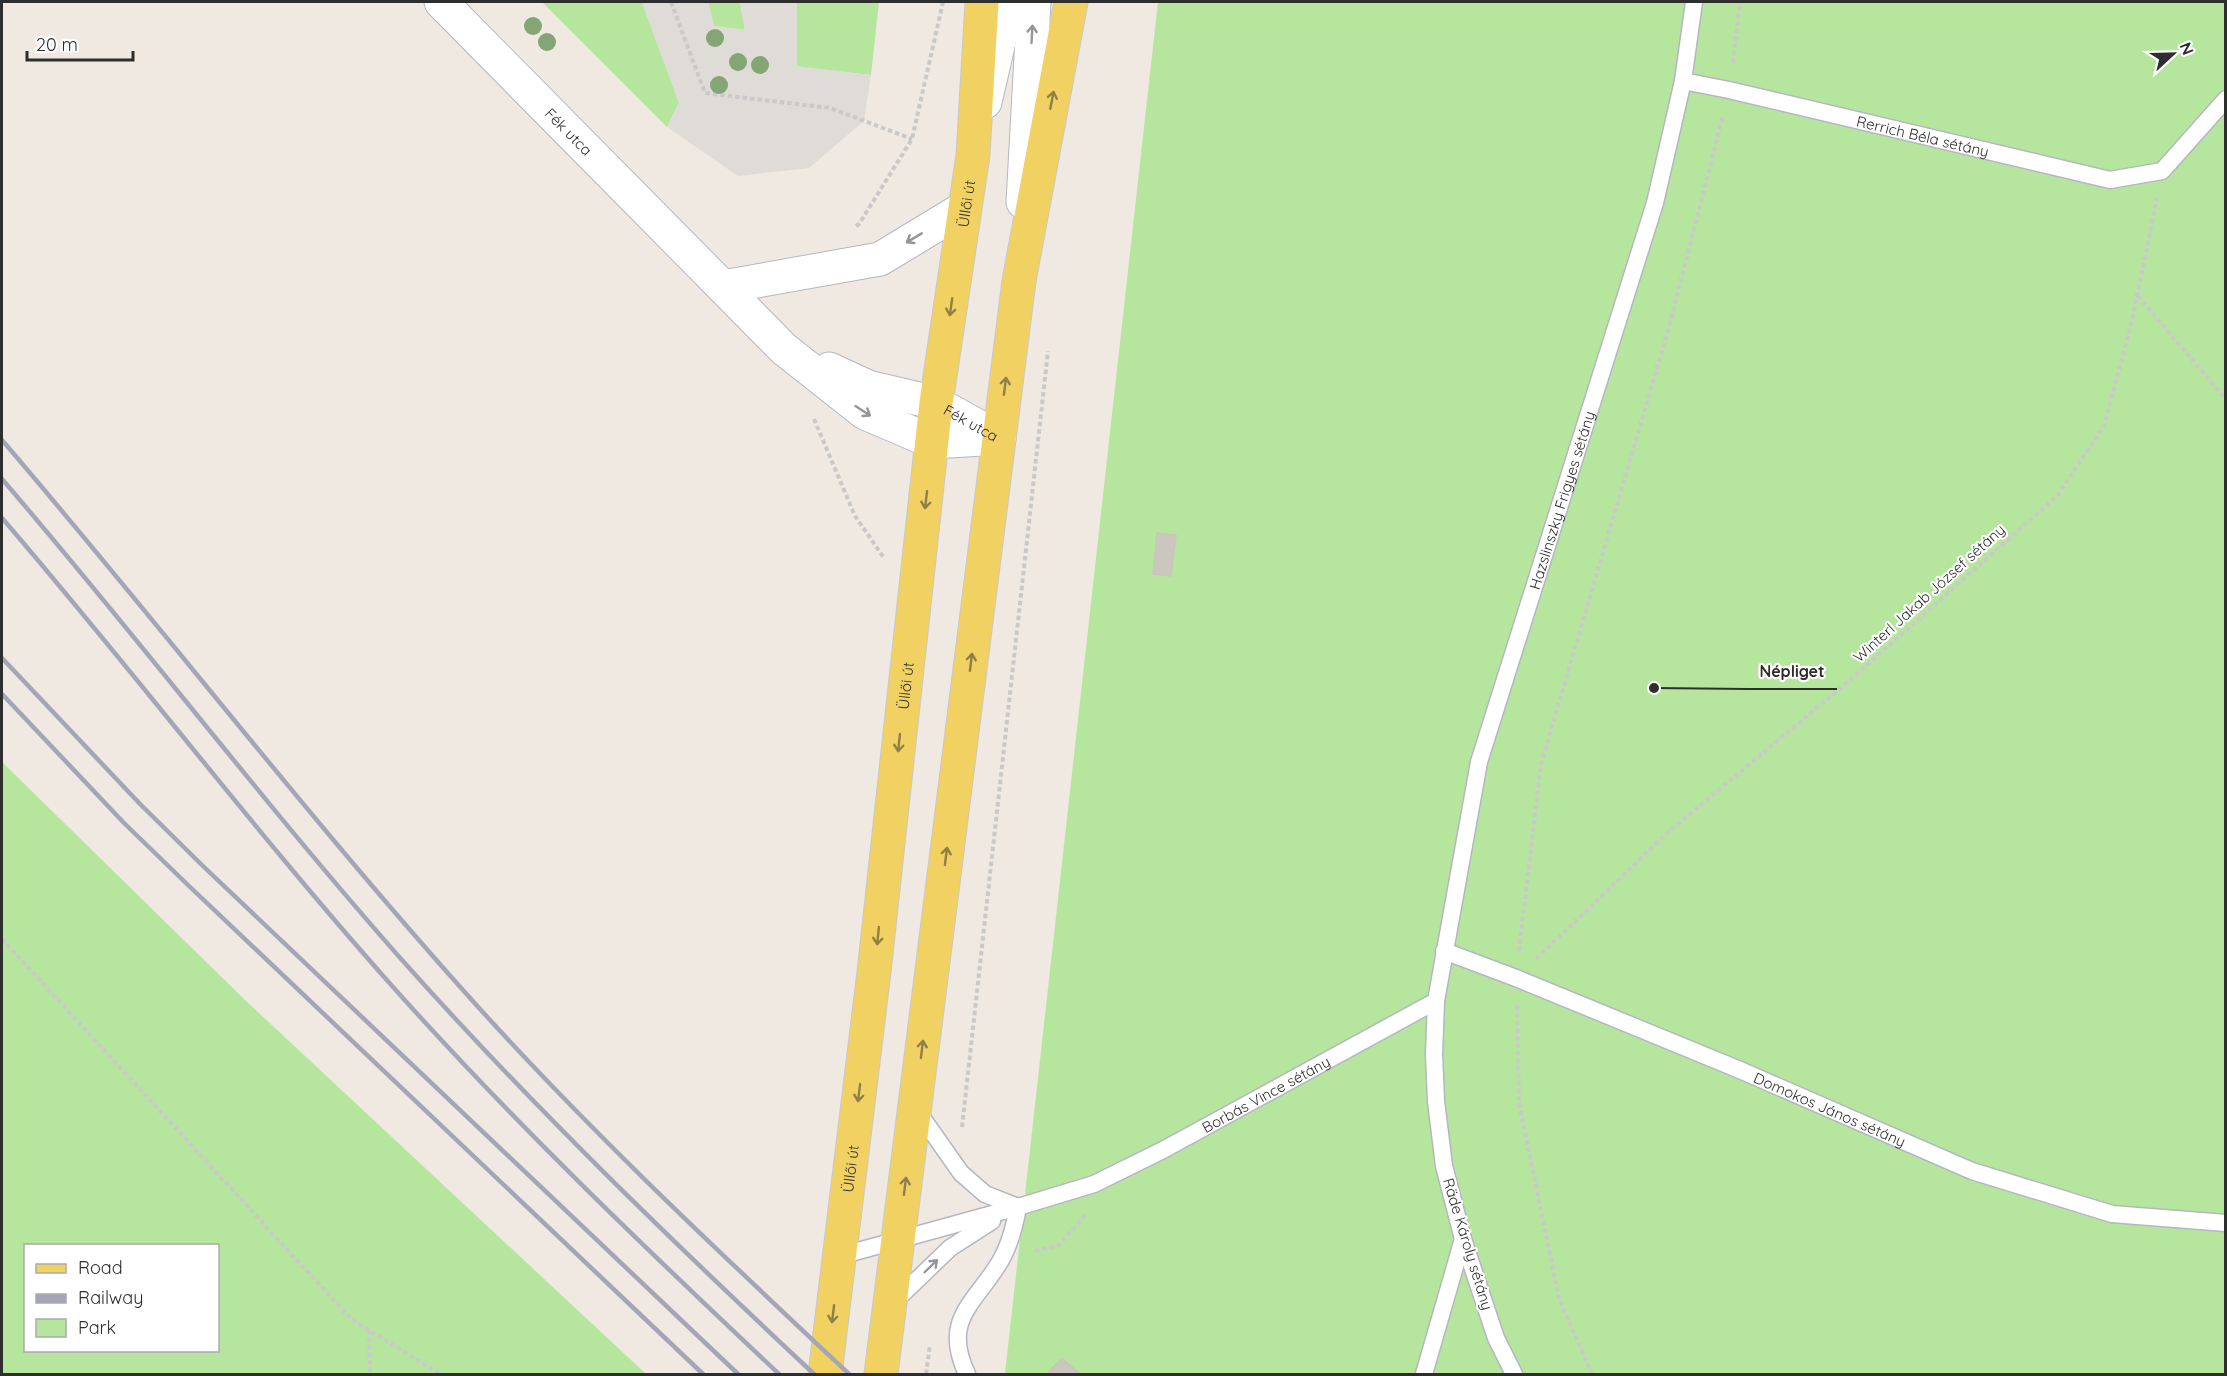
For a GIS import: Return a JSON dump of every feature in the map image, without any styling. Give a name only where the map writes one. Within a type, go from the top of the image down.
[{"type":"main road","points":[[973,155],[982,2]]},
{"type":"main road","points":[[881,1374],[1018,281],[1071,2]]},
{"type":"main road","name":"Üllői út","points":[[825,1374],[936,403],[973,155]]},
{"type":"street","name":"Fék utca","points":[[441,2],[784,349],[865,413],[933,442],[999,438]]},
{"type":"street","name":"Üllői út","points":[[973,155],[1008,2]]},
{"type":"street","points":[[1018,281],[1034,2]]},
{"type":"street","points":[[723,287],[880,259],[964,208]]},
{"type":"street","name":"Fék utca","points":[[784,349],[868,387],[936,403],[999,438]]},
{"type":"lane","name":"Hazslinszky Frigyes sétány","points":[[1436,1001],[1479,762],[1655,203],[1683,81],[1694,2]]},
{"type":"lane","name":"Rerrich Béla sétány","points":[[1683,81],[2110,180],[2162,171]]},
{"type":"lane","points":[[2162,171],[2226,99]]},
{"type":"lane","name":"Domokos János sétány","points":[[1444,951],[1516,978],[1740,1070],[1972,1171],[2112,1214],[2225,1222]]},
{"type":"lane","name":"Borbás Vince sétány","points":[[1018,1207],[1094,1184],[1163,1150],[1436,1001]]},
{"type":"lane","name":"Räde Károly sétány","points":[[1436,1001],[1434,1054],[1436,1101],[1444,1166],[1463,1239],[1496,1338],[1514,1374]]},
{"type":"lane","points":[[915,1107],[961,1173],[985,1194],[1018,1207]]},
{"type":"lane","points":[[840,1256],[1018,1207]]},
{"type":"lane","points":[[890,1306],[950,1248],[971,1233],[1018,1207]]},
{"type":"lane","points":[[967,1374],[957,1347],[956,1332],[964,1314],[1002,1258],[1014,1226],[1018,1207]]},
{"type":"lane","points":[[1425,1374],[1463,1239]]},
{"type":"path","points":[[671,2],[705,93],[830,108],[912,139]]},
{"type":"path","points":[[849,230],[859,224],[912,139],[943,2]]},
{"type":"path","points":[[1592,1374],[1559,1299],[1519,1103],[1516,978],[1541,764],[1669,327],[1729,90],[1740,2]]},
{"type":"path","name":"Winterl Jakab József sétány","points":[[1516,978],[1666,834],[1849,681],[2057,496],[2104,426],[2132,325],[2162,171]]},
{"type":"path","points":[[2138,296],[2226,399]]},
{"type":"path","points":[[962,1128],[1049,347]]},
{"type":"path","points":[[811,411],[855,516]]},
{"type":"path","points":[[2,939],[351,1319],[440,1374]]},
{"type":"path","points":[[369,1330],[370,1374]]},
{"type":"green space","points":[[542,2],[642,2],[679,103],[667,127]]},
{"type":"green space","points":[[708,2],[740,2],[745,30],[714,26]]},
{"type":"green space","points":[[797,2],[879,2],[871,75],[797,67]]},
{"type":"green space","points":[[1158,2],[2225,2],[2225,1374],[1005,1374]]},
{"type":"green space","points":[[2,762],[245,1000],[646,1374],[2,1374]]},
{"type":"shaded area","points":[[642,2],[708,2],[714,26],[745,30],[740,2],[797,2],[797,66],[871,75],[864,121],[809,168],[738,176],[667,127],[679,103]]},
{"type":"building","points":[[1157,533],[1176,535],[1171,576],[1153,574]]},
{"type":"building","points":[[1062,1358],[1080,1374],[1047,1374]]},
{"type":"railway","points":[[2,440],[345,854],[508,1040],[700,1234],[849,1374]]},
{"type":"railway","points":[[2,479],[300,841],[402,960],[552,1120],[708,1274],[814,1374]]},
{"type":"railway","points":[[2,518],[336,922],[432,1030],[578,1181],[779,1374]]},
{"type":"railway","points":[[2,658],[140,804],[205,868],[738,1374]]},
{"type":"railway","points":[[2,694],[124,823],[703,1374]]},
{"type":"place","name":"Népliget","points":[[1654,688]]}]
